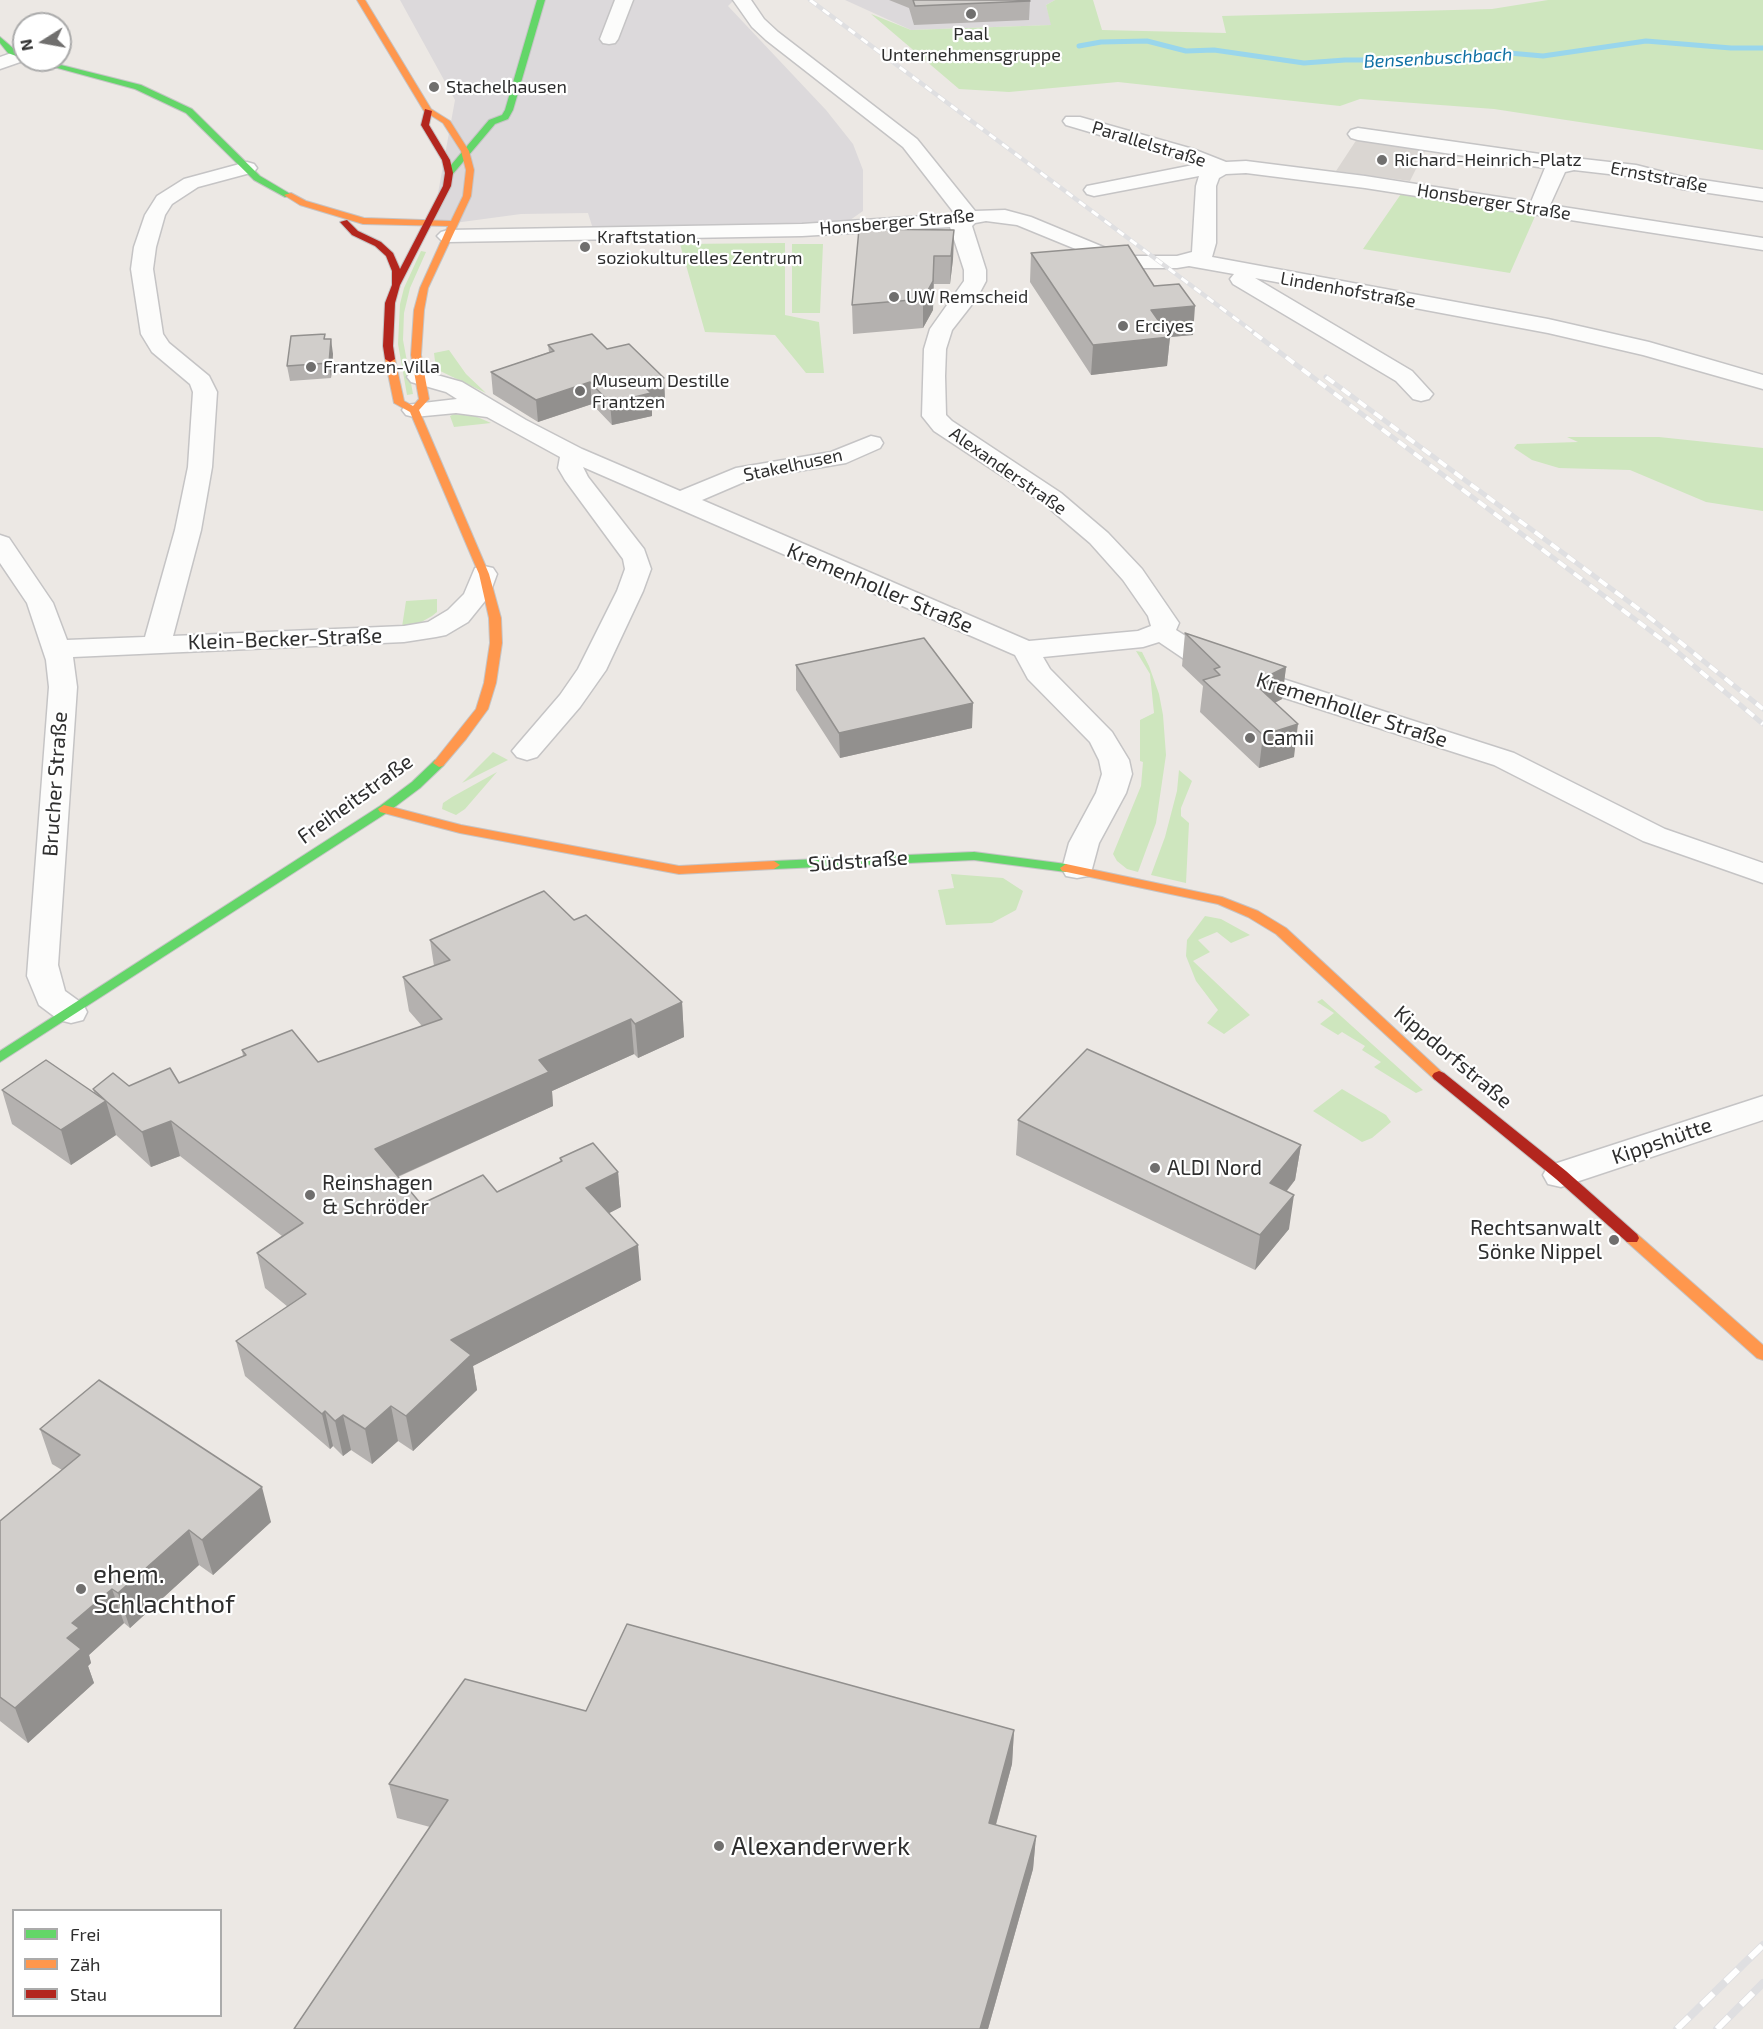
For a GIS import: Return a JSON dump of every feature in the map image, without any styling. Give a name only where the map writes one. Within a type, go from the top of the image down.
[{"type":"main road","points":[[361,0],[428,111],[446,122],[465,151],[470,170],[467,196],[424,288],[416,338],[419,377],[424,399],[414,410]]},
{"type":"main road","points":[[503,132],[509,123],[505,117],[515,95],[542,0]]},
{"type":"main road","points":[[0,39],[12,52]]},
{"type":"main road","points":[[72,70],[138,87],[189,111],[247,168],[285,195],[371,230],[451,230]]},
{"type":"main road","points":[[428,111],[425,125],[443,153],[448,173]]},
{"type":"main road","name":"Freiheitstraße","points":[[0,1057],[384,809],[416,785],[441,761],[482,709],[490,683],[496,643],[495,618],[484,574],[414,410],[399,403],[390,361],[388,332],[390,303],[396,285],[447,186],[448,173],[492,122],[505,117]]},
{"type":"main road","points":[[470,170],[483,156]]},
{"type":"main road","points":[[336,214],[355,233],[378,244],[390,255],[396,271],[396,285]]},
{"type":"main road","name":"Südstraße","points":[[384,809],[423,821],[493,836],[679,870],[963,856],[1044,863],[1077,869]]},
{"type":"main road","name":"Kippdorfstraße","points":[[1077,869],[1222,902],[1253,915],[1281,931],[1425,1064],[1561,1175],[1763,1354]]},
{"type":"street","points":[[609,39],[624,0]]},
{"type":"street","points":[[742,0],[758,23],[772,36],[910,143],[969,217]]},
{"type":"street","name":"Parallelstraße","points":[[1073,121],[1186,153],[1224,168]]},
{"type":"street","name":"Ernststraße","points":[[1358,134],[1540,160],[1552,164],[1556,169],[1563,165],[1574,164],[1603,166],[1683,183],[1763,195]]},
{"type":"street","points":[[157,644],[188,530],[200,467],[206,392],[201,381],[160,347],[152,334],[142,269],[145,247],[155,215],[164,200],[191,183],[247,168]]},
{"type":"street","points":[[1192,260],[1202,256],[1205,243],[1206,186],[1210,174],[1224,168]]},
{"type":"street","name":"Honsberger Straße","points":[[1095,190],[1189,171],[1265,168],[1763,244]]},
{"type":"street","points":[[1538,208],[1556,169]]},
{"type":"street","name":"Honsberger Straße","points":[[451,230],[802,230],[1005,216],[1024,221],[1122,262],[1149,264],[1192,260]]},
{"type":"street","name":"Alexanderstraße","points":[[969,217],[961,225],[961,232],[975,270],[975,281],[969,294],[941,329],[933,376],[934,416],[943,426],[1052,498],[1098,538],[1133,575],[1161,616],[1165,623],[1161,632]]},
{"type":"street","name":"Lindenhofstraße","points":[[1192,260],[1548,326],[1649,349],[1763,382]]},
{"type":"street","name":"Lindenhofstraße","points":[[1192,260],[1235,275],[1404,376],[1421,394]]},
{"type":"street","name":"Kremenholler Straße","points":[[419,377],[454,387],[573,454],[1026,650],[1143,639],[1161,632],[1203,659],[1226,670],[1504,759],[1654,835],[1763,874]]},
{"type":"street","points":[[414,410],[456,406],[496,412]]},
{"type":"street","name":"Stakelhusen","points":[[681,500],[745,474],[837,458],[871,443]]},
{"type":"street","points":[[527,751],[570,701],[592,670],[630,591],[638,569],[631,549],[570,468],[573,454]]},
{"type":"street","name":"Brucher Straße","points":[[3,551],[40,603],[57,649],[63,687],[42,964],[43,976],[51,997],[71,1012]]},
{"type":"street","name":"Klein-Becker-Straße","points":[[57,649],[404,634],[436,629],[458,616],[476,596],[484,574]]},
{"type":"street","points":[[1026,650],[1038,673],[1102,738],[1114,760],[1117,774],[1111,793],[1082,850],[1077,869]]},
{"type":"street","name":"Kippshütte","points":[[1561,1175],[1763,1108]]},
{"type":"shaded area","points":[[400,0],[734,0],[728,6],[826,110],[853,144],[863,170],[863,211],[843,225],[593,229],[588,213],[521,214],[432,226],[455,100]]},
{"type":"shaded area","points":[[845,0],[1055,0],[1046,5],[1052,25],[911,30]]},
{"type":"shaded area","name":"Richard-Heinrich-Platz","points":[[1357,139],[1426,149],[1410,181],[1336,171]]},
{"type":"green space","points":[[1055,0],[1093,0],[1102,30],[1226,33],[1222,16],[1492,9],[1548,0],[1763,0],[1763,150],[1494,109],[1360,99],[1340,106],[1118,82],[1009,92],[959,89],[871,14],[911,30],[1051,25],[1046,5]]},
{"type":"green space","points":[[1401,194],[1536,214],[1510,273],[1363,249]]},
{"type":"green space","points":[[785,243],[785,315],[819,322],[824,373],[806,373],[775,335],[705,332],[680,244]]},
{"type":"green space","points":[[792,244],[823,244],[820,313],[792,313]]},
{"type":"green space","points":[[421,251],[426,252],[410,288],[404,313],[403,340],[413,394],[407,395],[398,344],[400,304],[404,288]]},
{"type":"green space","points":[[449,350],[466,374],[486,393],[436,369],[434,353]]},
{"type":"green space","points":[[454,414],[475,416],[491,423],[454,427],[450,416]]},
{"type":"green space","points":[[1567,437],[1659,437],[1763,448],[1763,511],[1706,502],[1630,470],[1559,468],[1532,460],[1514,448],[1517,444],[1578,442]]},
{"type":"green space","points":[[437,599],[437,612],[432,616],[416,625],[402,627],[406,601]]},
{"type":"green space","points":[[1136,651],[1142,652],[1159,694],[1166,755],[1156,823],[1138,872],[1127,869],[1117,861],[1113,854],[1141,786],[1143,762],[1140,761],[1140,720],[1154,713],[1150,674]]},
{"type":"green space","points":[[493,752],[508,760],[462,783]]},
{"type":"green space","points":[[1179,770],[1192,781],[1181,808],[1181,816],[1189,823],[1186,883],[1151,875],[1165,837],[1177,791]]},
{"type":"green space","points":[[497,772],[465,809],[456,815],[442,809],[443,803]]},
{"type":"green space","points":[[951,874],[1003,878],[1023,891],[1016,910],[992,923],[946,925],[938,890],[954,888]]},
{"type":"green space","points":[[1205,916],[1221,919],[1250,935],[1231,943],[1217,932],[1198,940],[1210,952],[1193,961],[1250,1015],[1224,1034],[1207,1023],[1218,1010],[1196,981],[1186,956],[1187,940]]},
{"type":"green space","points":[[1322,999],[1423,1090],[1416,1093],[1374,1067],[1381,1062],[1362,1050],[1365,1046],[1342,1032],[1338,1035],[1320,1024],[1334,1013],[1317,1002]]},
{"type":"green space","points":[[1342,1089],[1386,1115],[1391,1122],[1372,1138],[1362,1142],[1313,1111]]},
{"type":"building","points":[[913,0],[1029,0],[1030,1],[915,6]]},
{"type":"building","points":[[859,229],[954,230],[951,256],[934,256],[933,281],[923,299],[852,305]]},
{"type":"building","points":[[1128,245],[1154,286],[1179,284],[1195,306],[1151,310],[1170,337],[1093,345],[1031,253]]},
{"type":"building","points":[[325,334],[324,339],[331,339],[329,363],[287,366],[291,336]]},
{"type":"building","points":[[592,334],[607,349],[629,344],[664,378],[641,383],[651,393],[610,403],[590,382],[536,400],[491,372],[554,351],[548,345]]},
{"type":"building","points":[[1185,633],[1286,667],[1272,674],[1276,676],[1256,685],[1298,724],[1263,735],[1203,680],[1220,675],[1214,669],[1220,667]]},
{"type":"building","points":[[924,638],[973,703],[839,733],[796,665]]},
{"type":"building","name":"Reinshagen & Schröder","points":[[544,891],[574,920],[586,915],[682,1002],[635,1024],[631,1019],[539,1060],[549,1072],[375,1149],[421,1204],[483,1175],[497,1192],[562,1161],[560,1158],[593,1143],[618,1172],[586,1188],[638,1245],[451,1340],[471,1355],[406,1416],[391,1406],[365,1429],[343,1415],[335,1421],[325,1411],[322,1414],[236,1341],[306,1294],[257,1253],[303,1223],[171,1121],[142,1132],[93,1089],[113,1073],[129,1086],[170,1068],[179,1083],[246,1055],[242,1050],[292,1030],[318,1062],[442,1019],[403,977],[450,960],[430,940]]},
{"type":"building","name":"ALDI Nord","points":[[1087,1049],[1301,1145],[1270,1183],[1294,1195],[1260,1235],[1018,1120]]},
{"type":"building","points":[[46,1060],[106,1101],[61,1130],[2,1090]]},
{"type":"building","name":"ehem. Schlachthof","points":[[99,1380],[262,1487],[202,1540],[189,1530],[118,1593],[112,1589],[72,1623],[79,1628],[67,1638],[81,1649],[15,1708],[0,1697],[0,1521],[80,1455],[40,1429]]},
{"type":"building","name":"Alexanderwerk","points":[[627,1624],[1014,1730],[989,1823],[1036,1836],[980,2029],[294,2029],[448,1800],[389,1784],[465,1679],[586,1711]]},
{"type":"waterway","name":"Bensenbuschbach","points":[[1079,46],[1101,42],[1147,41],[1186,51],[1214,50],[1304,63],[1345,60],[1472,60],[1483,55],[1509,53],[1543,56],[1646,41],[1731,48],[1763,48]]},
{"type":"railway","points":[[810,0],[1256,334]]},
{"type":"railway","points":[[1254,333],[1668,644],[1763,724]]},
{"type":"railway","points":[[1326,377],[1644,613],[1763,709]]},
{"type":"railway","points":[[1677,2029],[1763,1945]]},
{"type":"railway","points":[[1717,2029],[1763,1983]]},
{"type":"traffic: fast","points":[[449,173],[492,122],[505,117],[509,110],[541,0]]},
{"type":"traffic: fast","points":[[0,39],[12,51]]},
{"type":"traffic: fast","points":[[72,70],[138,87],[189,111],[257,178],[288,195]]},
{"type":"traffic: fast","points":[[0,1057],[384,809],[416,785],[439,763]]},
{"type":"traffic: fast","points":[[774,865],[974,856],[1066,868]]},
{"type":"traffic: slow","points":[[361,0],[428,111],[446,121],[455,135],[465,151],[470,170],[467,196],[424,288],[419,310],[416,355],[424,399],[414,410]]},
{"type":"traffic: slow","points":[[288,195],[303,203],[363,221],[454,224]]},
{"type":"traffic: slow","points":[[390,359],[399,403],[414,410],[484,574],[495,618],[496,643],[490,683],[482,709],[439,763]]},
{"type":"traffic: slow","points":[[384,809],[460,829],[679,870],[774,865]]},
{"type":"traffic: slow","points":[[1066,868],[1222,901],[1253,914],[1281,931],[1439,1076]]},
{"type":"traffic: slow","points":[[1632,1238],[1763,1354]]},
{"type":"traffic: jam","points":[[390,359],[388,346],[390,303],[396,285],[447,186],[449,173],[446,160],[425,125],[428,111]]},
{"type":"traffic: jam","points":[[344,222],[355,233],[378,244],[390,255],[396,271],[396,285]]},
{"type":"traffic: jam","points":[[1439,1076],[1561,1175],[1632,1238]]},
{"type":"place","name":"Paal Unternehmensgruppe","points":[[971,14]]},
{"type":"place","name":"Stachelhausen","points":[[434,87]]},
{"type":"place","name":"Richard-Heinrich-Platz","points":[[1382,160]]},
{"type":"place","name":"Kraftstation, soziokulturelles Zentrum","points":[[585,247]]},
{"type":"place","name":"UW Remscheid","points":[[894,297]]},
{"type":"place","name":"Erciyes","points":[[1123,326]]},
{"type":"place","name":"Frantzen-Villa","points":[[311,367]]},
{"type":"place","name":"Museum Destille Frantzen","points":[[580,391]]},
{"type":"place","name":"Camii","points":[[1250,738]]},
{"type":"place","name":"ALDI Nord","points":[[1155,1168]]},
{"type":"place","name":"Reinshagen & Schröder","points":[[310,1195]]},
{"type":"place","name":"Rechtsanwalt Sönke Nippel","points":[[1614,1240]]},
{"type":"place","name":"ehem. Schlachthof","points":[[81,1589]]},
{"type":"place","name":"Alexanderwerk","points":[[719,1846]]}]
